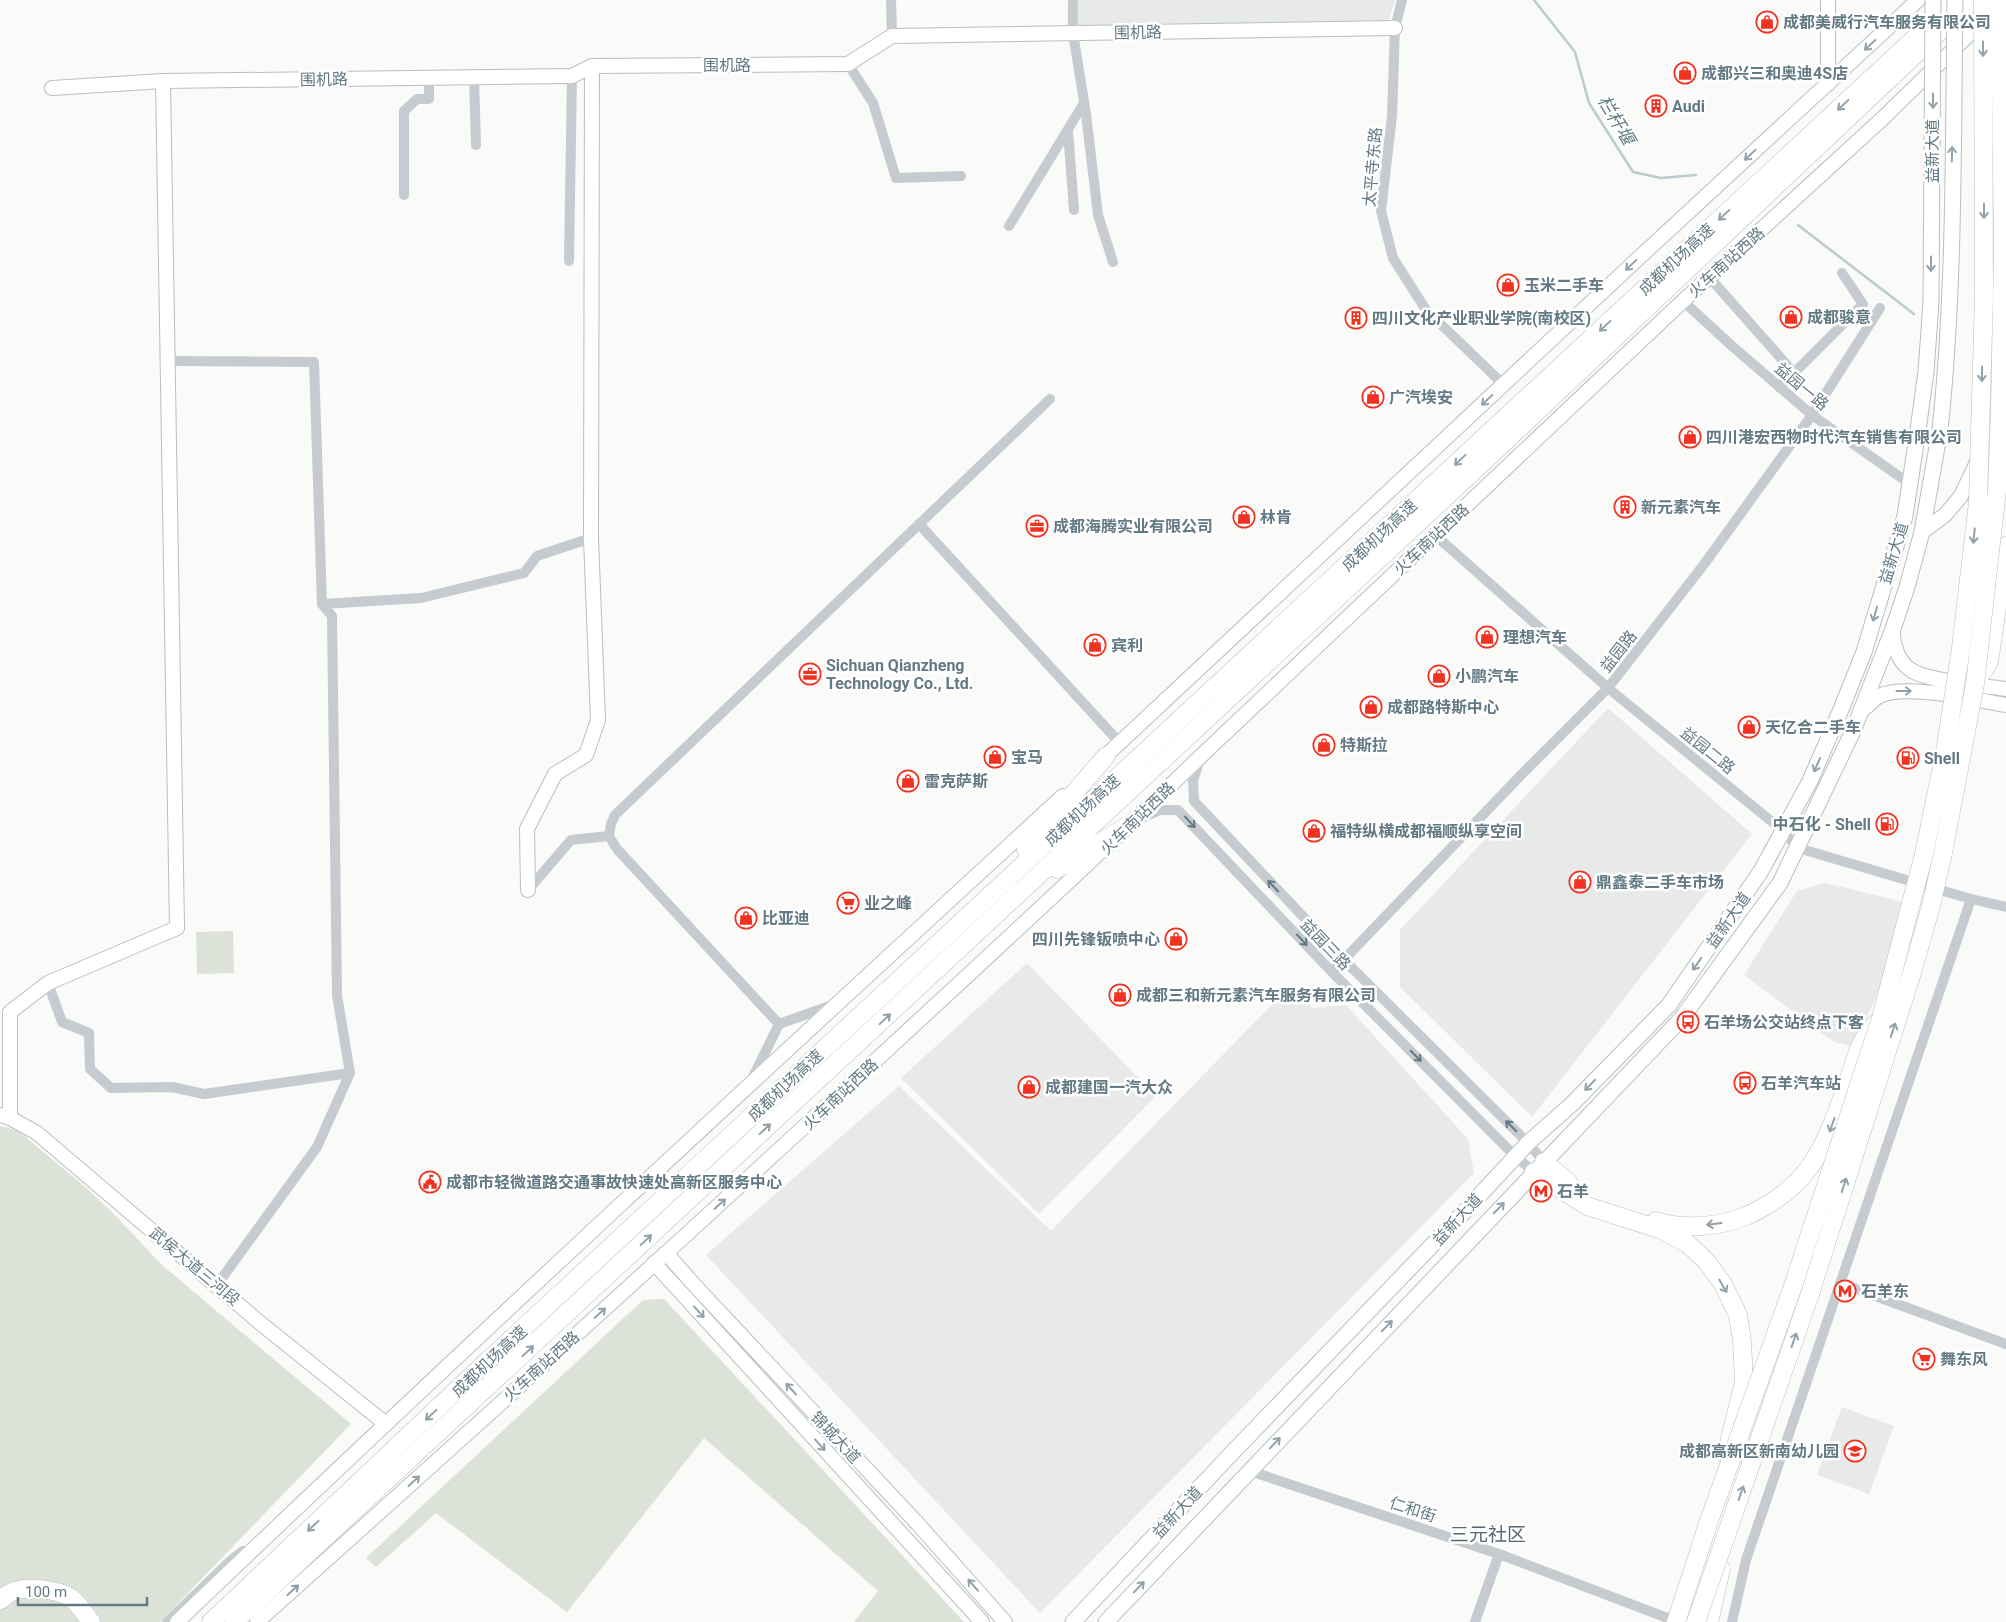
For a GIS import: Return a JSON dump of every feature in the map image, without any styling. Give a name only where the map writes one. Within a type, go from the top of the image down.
[{"type":"highway","name":"成都机场高速","points":[[211,1622],[479,1369],[1955,0]]},
{"type":"highway","name":"成都机场高速","points":[[234,1622],[1478,468],[1973,0]]},
{"type":"highway","points":[[1677,1622],[1709,1522],[1792,1289],[1881,1018],[1915,892],[1937,794],[1954,696],[1971,572],[1978,502],[1984,296],[1983,0]]},
{"type":"highway","points":[[1696,1622],[1810,1294],[1911,976],[1931,906],[1943,853],[1975,684],[1997,490],[2003,253],[2002,0]]},
{"type":"highway","points":[[2003,253],[2006,284]]},
{"type":"highway","points":[[1975,684],[1989,662],[2006,546]]},
{"type":"highway","points":[[971,913],[1106,756]]},
{"type":"highway","points":[[1025,889],[1132,823]]},
{"type":"highway","points":[[1663,1227],[1702,1226],[1735,1220],[1770,1204],[1788,1192],[1816,1159],[1829,1134],[1863,1040],[1881,1018]]},
{"type":"highway","points":[[1539,1167],[1592,1200],[1663,1227],[1688,1244],[1706,1261],[1723,1284],[1738,1315],[1742,1341],[1744,1382],[1709,1522]]},
{"type":"highway","points":[[1709,1622],[1729,1528]]},
{"type":"highway","points":[[0,1600],[11,1592],[33,1588],[58,1592],[71,1598],[79,1605],[91,1622]]},
{"type":"main road","points":[[1828,0],[1828,84]]},
{"type":"main road","points":[[178,1622],[386,1424],[749,1085],[1106,756],[1918,0]]},
{"type":"main road","name":"益新大道","points":[[1073,1622],[1231,1454],[1464,1212],[1515,1156],[1572,1104],[1669,1005],[1762,871],[1782,830],[1810,781],[1864,652],[1904,516],[1910,484],[1926,372],[1931,302],[1933,0]]},
{"type":"main road","name":"益新大道","points":[[1106,1622],[1682,1018],[1780,882],[1798,848],[1861,711],[1893,629],[1922,532],[1940,430],[1946,375],[1950,300],[1955,0]]},
{"type":"main road","name":"火车南站西路","points":[[257,1622],[666,1253],[1132,823],[1202,754],[1683,301],[1882,119],[2002,0]]},
{"type":"main road","name":"围机路","points":[[892,36],[1395,28]]},
{"type":"main road","points":[[2006,31],[2006,49]]},
{"type":"main road","points":[[848,64],[892,36]]},
{"type":"main road","name":"围机路","points":[[52,88],[163,81],[572,76],[592,66],[848,64]]},
{"type":"main road","points":[[528,890],[527,829],[555,774],[586,755],[598,720],[591,538],[592,66]]},
{"type":"main road","points":[[5,1116],[10,1012],[48,983],[177,928],[163,81]]},
{"type":"main road","points":[[1922,532],[1946,514],[1961,496],[1993,428],[2006,362]]},
{"type":"main road","points":[[1893,629],[1892,638],[1896,650],[1911,670],[1933,678],[2006,689]]},
{"type":"main road","points":[[1861,711],[1879,696],[1895,691],[1914,691],[2006,705]]},
{"type":"main road","name":"武侯大道三河段","points":[[5,1116],[37,1133],[386,1424]]},
{"type":"main road","name":"锦城大道","points":[[666,1253],[918,1524],[1005,1622]]},
{"type":"main road","points":[[654,1263],[982,1622]]},
{"type":"main road","points":[[676,1287],[677,1280],[687,1277]]},
{"type":"street","points":[[891,0],[892,36]]},
{"type":"street","points":[[1073,0],[1073,33],[1098,215],[1113,262]]},
{"type":"street","name":"太平寺东路","points":[[1402,0],[1395,28],[1392,116],[1381,212],[1393,258],[1426,310],[1504,384]]},
{"type":"street","points":[[848,64],[873,103],[896,178],[961,176]]},
{"type":"street","points":[[569,261],[572,76]]},
{"type":"street","points":[[474,77],[476,144]]},
{"type":"street","points":[[404,195],[404,111],[417,99],[429,99],[429,78]]},
{"type":"street","points":[[1009,226],[1084,103]]},
{"type":"street","points":[[1068,131],[1074,210]]},
{"type":"street","points":[[1778,386],[1794,373],[1863,304],[1842,274]]},
{"type":"street","points":[[1710,278],[1794,373]]},
{"type":"street","name":"益园一路","points":[[1683,301],[1812,415],[1910,484]]},
{"type":"street","name":"益园路","points":[[1332,972],[1522,774],[1608,688],[1705,563],[1812,415],[1880,308]]},
{"type":"street","points":[[167,360],[314,362],[322,604],[332,616],[337,995],[350,1072],[317,1147],[217,1285]]},
{"type":"street","points":[[779,1024],[618,849],[609,836],[614,815],[1050,399]]},
{"type":"street","points":[[919,524],[1120,743]]},
{"type":"street","name":"益园二路","points":[[1436,535],[1608,688],[1782,830],[1798,848]]},
{"type":"street","points":[[322,604],[430,596],[524,572],[537,556],[591,538]]},
{"type":"street","name":"益园三路","points":[[1202,754],[1193,782],[1194,801],[1344,960],[1528,1143],[1539,1167]]},
{"type":"street","name":"益园三路","points":[[1132,823],[1160,810],[1178,810],[1332,972],[1515,1156],[1539,1167]]},
{"type":"street","points":[[528,890],[572,840],[609,836]]},
{"type":"street","points":[[1798,848],[1971,900],[2006,907]]},
{"type":"street","points":[[1732,1622],[1746,1560],[1971,900]]},
{"type":"street","points":[[48,983],[62,1022],[90,1033],[90,1069],[111,1088],[172,1087],[204,1094],[350,1072]]},
{"type":"street","points":[[749,1085],[779,1024],[838,1003]]},
{"type":"street","points":[[1840,1283],[2006,1344]]},
{"type":"street","name":"仁和街","points":[[1250,1470],[1499,1554],[1677,1622]]},
{"type":"street","points":[[167,1622],[229,1562],[280,1524]]},
{"type":"street","points":[[1475,1622],[1499,1554]]},
{"type":"shaded area","points":[[1068,0],[1395,0],[1388,23],[1067,26]]},
{"type":"shaded area","name":"鼎鑫泰二手车市场","points":[[1608,708],[1752,834],[1532,1117],[1400,987],[1400,930]]},
{"type":"shaded area","points":[[1825,883],[1904,902],[1884,977],[1855,1047],[1834,1042],[1744,975],[1797,891]]},
{"type":"shaded area","points":[[233,931],[234,973],[197,974],[196,932]]},
{"type":"shaded area","name":"成都建国一汽大众","points":[[1027,963],[1156,1096],[1039,1214],[901,1078]]},
{"type":"shaded area","points":[[1289,987],[1313,1008],[1346,1005],[1468,1139],[1474,1173],[1040,1613],[706,1255],[899,1086],[1051,1231]]},
{"type":"shaded area","points":[[0,1126],[17,1130],[83,1185],[113,1213],[163,1266],[351,1424],[160,1622],[0,1622]]},
{"type":"shaded area","points":[[664,1299],[964,1622],[854,1622],[878,1591],[704,1438],[567,1612],[436,1513],[376,1567],[366,1558],[643,1300]]},
{"type":"shaded area","name":"成都高新区新南幼儿园","points":[[1842,1407],[1894,1426],[1869,1494],[1817,1475]]},
{"type":"waterway","name":"栏杆堰","points":[[1534,0],[1575,52],[1589,103],[1633,172],[1661,178],[1696,175]]},
{"type":"waterway","name":"栏杆堰","points":[[1798,225],[1914,314]]},
{"type":"place","name":"成都美威行汽车服务有限公司","points":[[1767,22]]},
{"type":"place","name":"成都兴三和奥迪4S店","points":[[1685,73]]},
{"type":"place","name":"Audi","points":[[1656,106]]},
{"type":"place","name":"玉米二手车","points":[[1508,285]]},
{"type":"place","name":"成都骏意","points":[[1791,317]]},
{"type":"place","name":"四川文化产业职业学院(南校区)","points":[[1356,318]]},
{"type":"place","name":"广汽埃安","points":[[1373,397]]},
{"type":"place","name":"四川港宏西物时代汽车销售有限公司","points":[[1690,437]]},
{"type":"place","name":"新元素汽车","points":[[1625,507]]},
{"type":"place","name":"林肯","points":[[1244,517]]},
{"type":"place","name":"成都海腾实业有限公司","points":[[1037,526]]},
{"type":"place","name":"理想汽车","points":[[1487,637]]},
{"type":"place","name":"宾利","points":[[1095,645]]},
{"type":"place","name":"Sichuan Qianzheng Technology Co., Ltd.","points":[[810,674]]},
{"type":"place","name":"小鹏汽车","points":[[1439,676]]},
{"type":"place","name":"成都路特斯中心","points":[[1371,707]]},
{"type":"place","name":"天亿合二手车","points":[[1749,727]]},
{"type":"place","name":"特斯拉","points":[[1324,745]]},
{"type":"place","name":"宝马","points":[[995,757]]},
{"type":"place","name":"Shell","points":[[1908,758]]},
{"type":"place","name":"雷克萨斯","points":[[908,781]]},
{"type":"place","name":"中石化 - Shell","points":[[1887,824]]},
{"type":"place","name":"福特纵横成都福顺纵享空间","points":[[1314,831]]},
{"type":"place","name":"鼎鑫泰二手车市场","points":[[1580,882]]},
{"type":"place","name":"业之峰","points":[[848,903]]},
{"type":"place","name":"比亚迪","points":[[746,918]]},
{"type":"place","name":"四川先锋钣喷中心","points":[[1176,939]]},
{"type":"place","name":"成都三和新元素汽车服务有限公司","points":[[1120,995]]},
{"type":"place","name":"石羊场公交站终点下客","points":[[1688,1022]]},
{"type":"place","name":"石羊汽车站","points":[[1745,1083]]},
{"type":"place","name":"成都建国一汽大众","points":[[1029,1087]]},
{"type":"place","name":"成都市轻微道路交通事故快速处高新区服务中心","points":[[430,1182]]},
{"type":"place","name":"石羊","points":[[1541,1191]]},
{"type":"place","name":"石羊东","points":[[1845,1291]]},
{"type":"place","name":"舞东风","points":[[1924,1359]]},
{"type":"place","name":"成都高新区新南幼儿园","points":[[1855,1451]]},
{"type":"district","name":"三元社区","points":[[1488,1534]]}]
